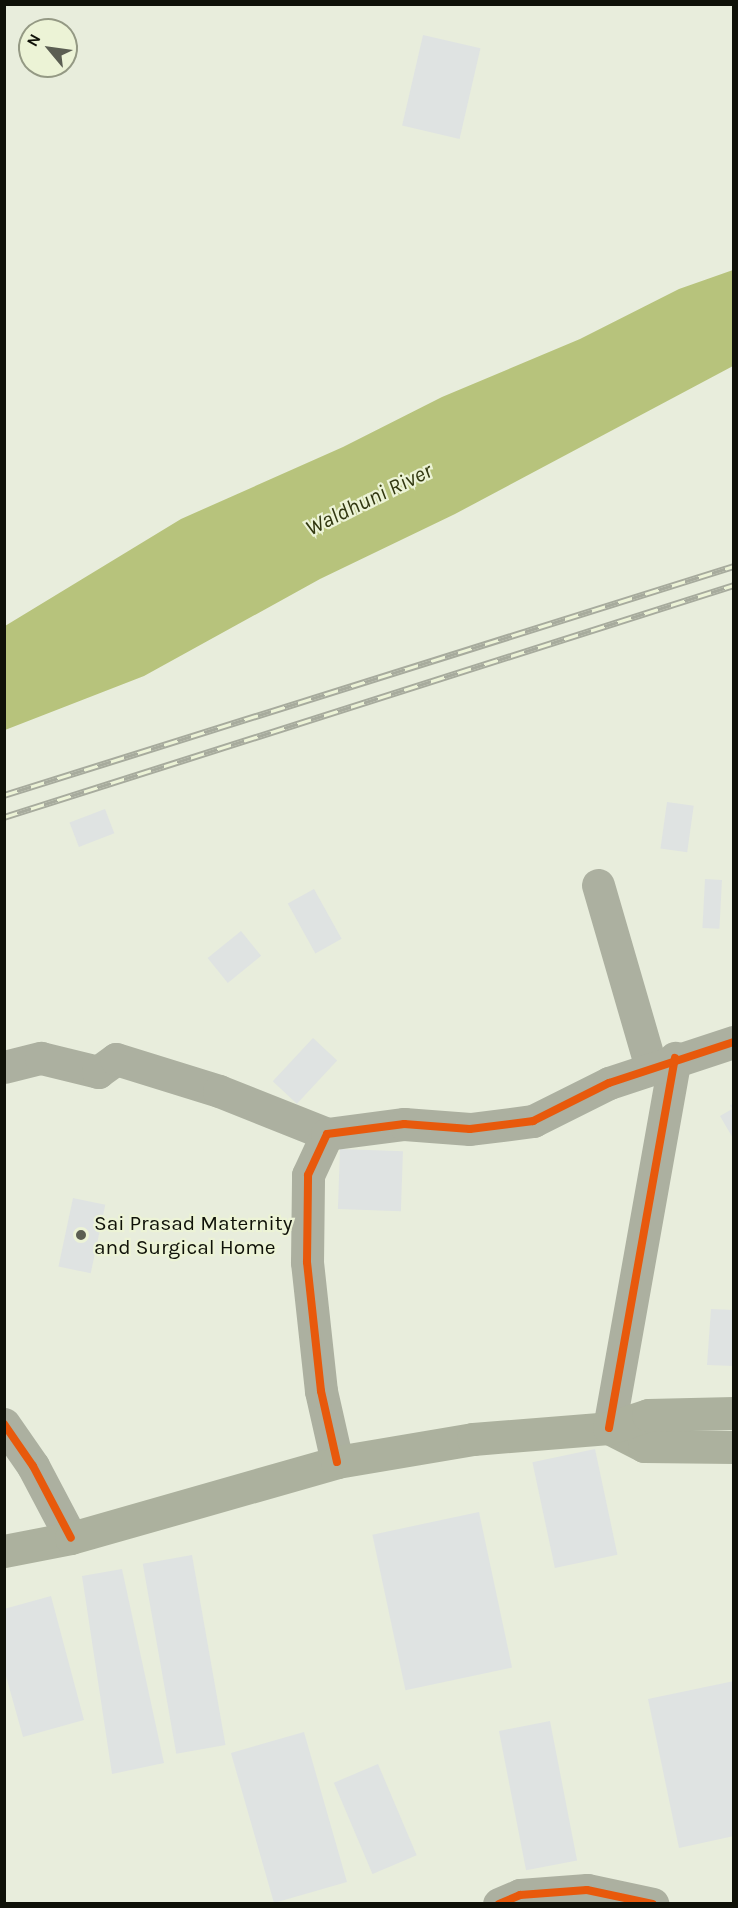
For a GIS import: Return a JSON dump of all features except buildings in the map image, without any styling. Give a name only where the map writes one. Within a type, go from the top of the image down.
[{"type":"main road","points":[[4,1551],[71,1538],[337,1462],[473,1439],[609,1428],[648,1415],[734,1413]]},
{"type":"main road","points":[[609,1428],[644,1446],[734,1447]]},
{"type":"street","points":[[598,885],[663,1063],[609,1428]]},
{"type":"street","points":[[4,1067],[40,1058],[98,1072],[116,1059],[219,1091],[327,1134],[404,1124],[470,1129],[533,1121],[609,1083],[663,1063],[734,1042]]},
{"type":"street","points":[[327,1134],[308,1175],[307,1262],[321,1391],[337,1462]]},
{"type":"street","points":[[4,1424],[33,1466],[71,1538]]},
{"type":"street","points":[[499,1904],[520,1895],[587,1890],[653,1904]]},
{"type":"water","name":"Waldhuni River","points":[[733,270],[733,366],[455,514],[320,579],[144,676],[5,730],[5,626],[181,519],[343,447],[442,397],[580,339],[679,289]]},
{"type":"railway","points":[[4,795],[734,566]]},
{"type":"railway","points":[[4,817],[734,585]]},
{"type":"cycle path","points":[[337,1462],[321,1391],[307,1262],[308,1175],[327,1134],[404,1124],[470,1129],[533,1121],[609,1083],[734,1042]]},
{"type":"cycle path","points":[[609,1428],[675,1058]]},
{"type":"cycle path","points":[[4,1424],[33,1466],[71,1538]]},
{"type":"cycle path","points":[[499,1904],[520,1895],[587,1890],[653,1904]]},
{"type":"place","name":"Sai Prasad Maternity and Surgical Home","points":[[81,1235]]}]
